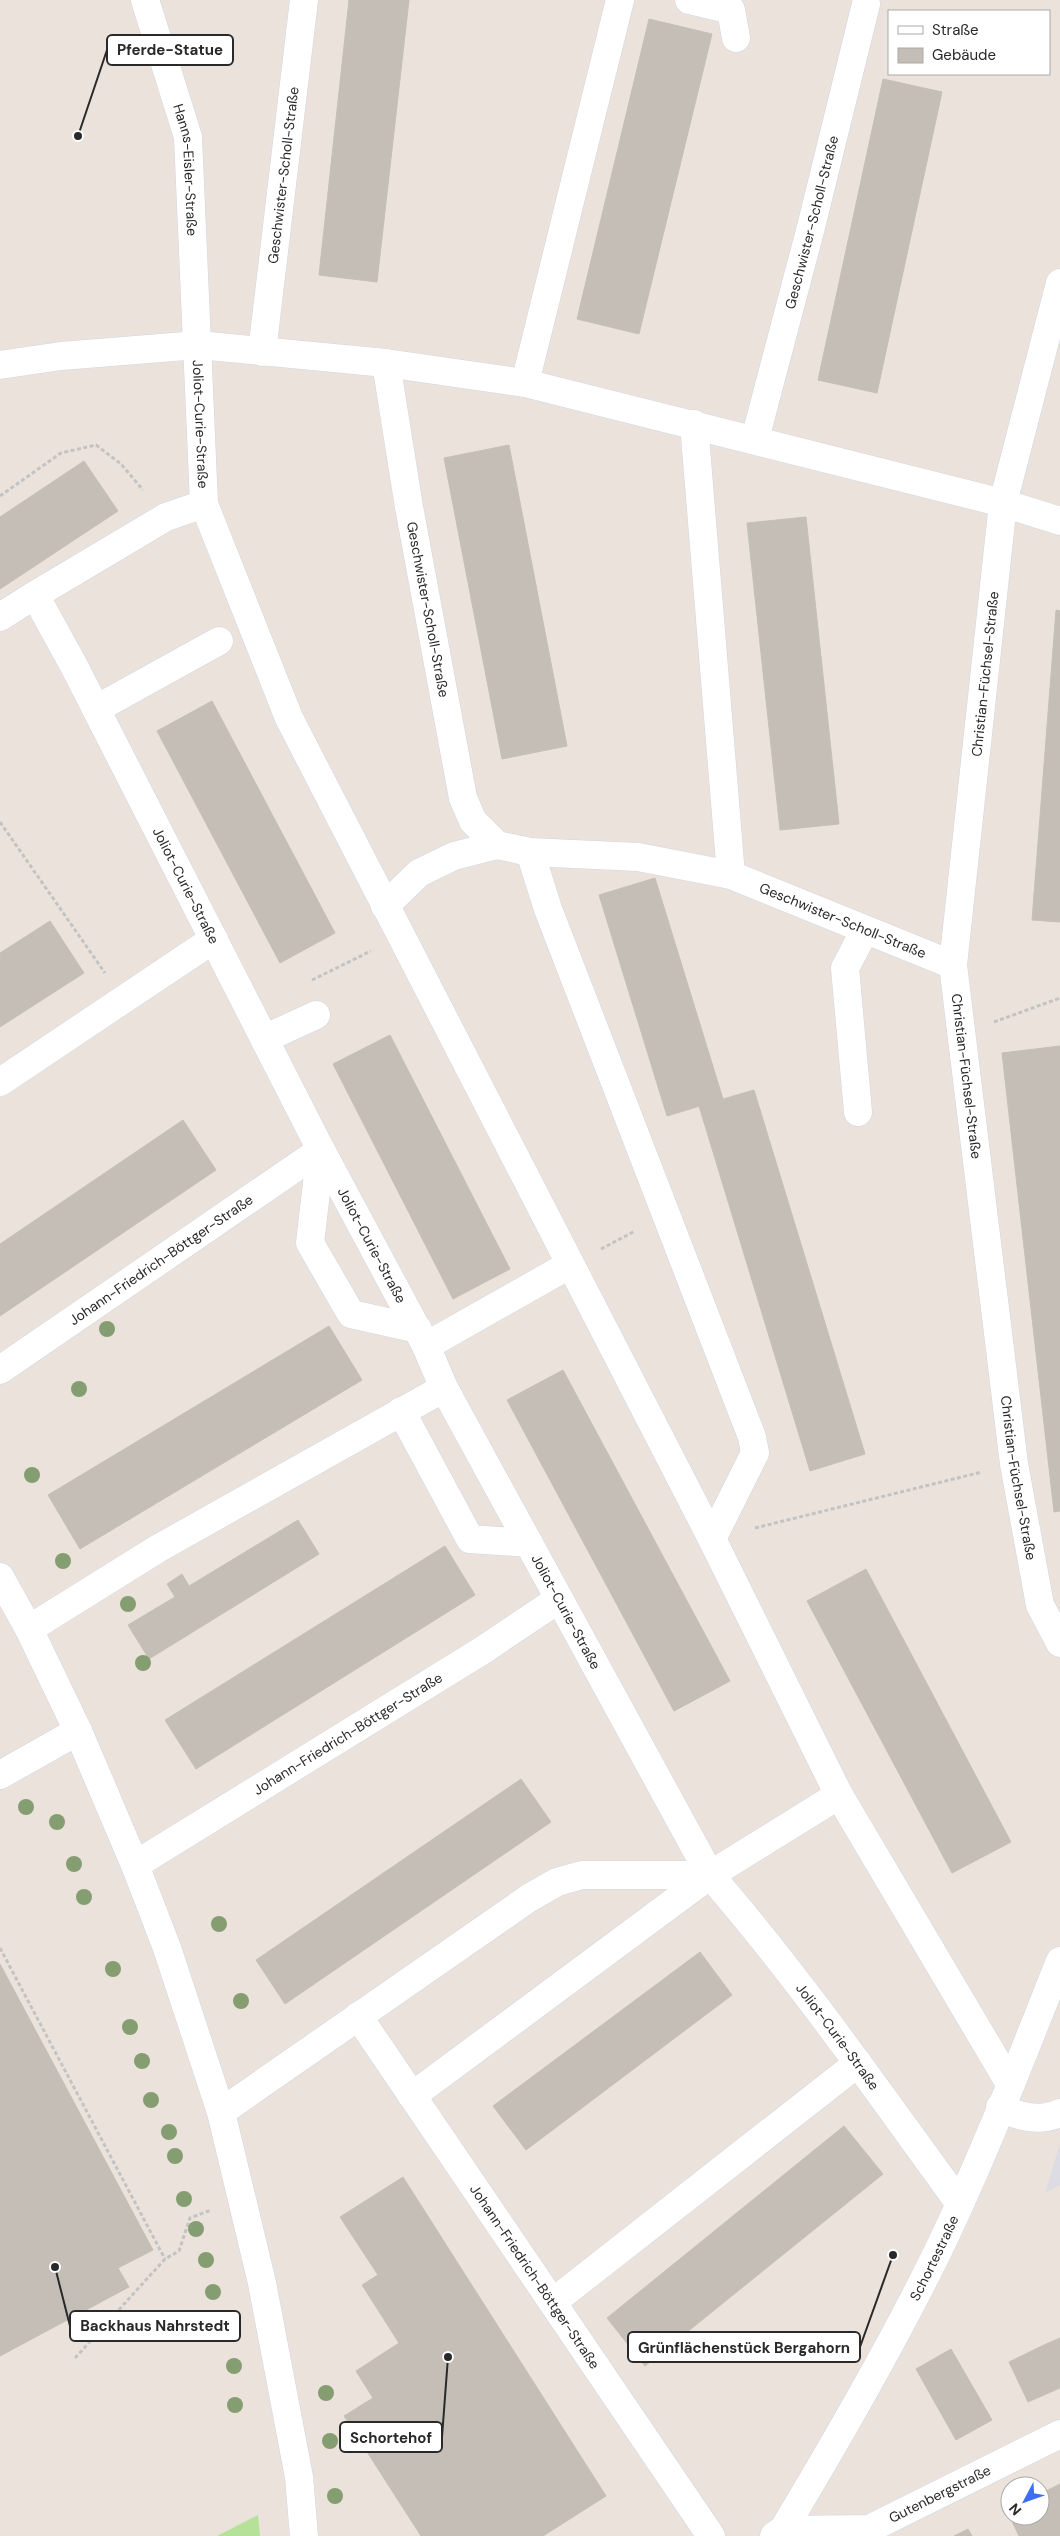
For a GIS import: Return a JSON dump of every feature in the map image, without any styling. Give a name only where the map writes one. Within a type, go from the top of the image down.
[{"type":"street","name":"Hanns-Eisler-Straße","points":[[145,0],[188,137],[198,345]]},
{"type":"street","name":"Geschwister-Scholl-Straße","points":[[262,352],[304,0]]},
{"type":"street","points":[[525,383],[620,0]]},
{"type":"street","points":[[689,0],[731,10],[736,38]]},
{"type":"street","name":"Geschwister-Scholl-Straße","points":[[755,440],[811,227],[866,4]]},
{"type":"street","points":[[1004,503],[1060,283]]},
{"type":"street","points":[[0,365],[61,356],[198,345],[386,362],[525,383],[1004,503],[1060,521]]},
{"type":"street","name":"Joliot-Curie-Straße","points":[[198,345],[204,504],[290,718],[569,1265],[712,1539],[839,1795],[1005,2096]]},
{"type":"street","name":"Geschwister-Scholl-Straße","points":[[386,362],[409,507],[463,798],[473,821],[497,844]]},
{"type":"street","points":[[694,424],[731,875]]},
{"type":"street","name":"Christian-Füchsel-Straße","points":[[1004,503],[953,965],[1014,1464],[1040,1604],[1060,1643]]},
{"type":"street","name":"Joliot-Curie-Straße","points":[[204,504],[166,518],[35,595],[266,1038],[321,1150],[422,1337],[444,1388],[710,1875],[744,1914],[858,2063],[960,2204]]},
{"type":"street","points":[[0,617],[35,595]]},
{"type":"street","points":[[96,709],[219,641]]},
{"type":"street","name":"Geschwister-Scholl-Straße","points":[[385,906],[419,873],[454,856],[497,844],[530,852],[638,857],[731,875],[953,965]]},
{"type":"street","points":[[530,852],[548,909],[752,1437],[755,1453],[712,1539]]},
{"type":"street","points":[[858,1112],[845,968],[865,930]]},
{"type":"street","points":[[0,1082],[214,938]]},
{"type":"street","points":[[266,1038],[316,1015]]},
{"type":"street","points":[[321,1150],[310,1243],[351,1314],[422,1337],[569,1265]]},
{"type":"street","name":"Johann-Friedrich-Böttger-Straße","points":[[0,1370],[321,1150]]},
{"type":"street","points":[[29,1629],[159,1548],[444,1388]]},
{"type":"street","points":[[401,1411],[470,1539],[529,1543]]},
{"type":"street","points":[[0,1577],[29,1629],[78,1731],[135,1865],[167,1948],[221,2112],[262,2282],[299,2476],[304,2536]]},
{"type":"street","name":"Johann-Friedrich-Böttger-Straße","points":[[135,1865],[483,1650],[559,1599]]},
{"type":"street","points":[[0,1775],[78,1731]]},
{"type":"street","points":[[412,2096],[710,1875],[839,1795]]},
{"type":"street","points":[[221,2112],[529,1898],[557,1882],[582,1875],[710,1875]]},
{"type":"street","name":"Schortestraße","points":[[782,2534],[832,2447],[936,2254],[960,2204],[1060,1961]]},
{"type":"street","name":"Johann-Friedrich-Böttger-Straße","points":[[358,2016],[711,2536]]},
{"type":"street","points":[[553,2302],[858,2063]]},
{"type":"street","points":[[1005,2096],[1015,2116],[1051,2118],[1060,2113]]},
{"type":"street","name":"Gutenbergstraße","points":[[782,2534],[870,2529],[1060,2434]]},
{"type":"path","points":[[0,496],[62,453],[96,446],[121,464],[166,518]]},
{"type":"path","points":[[0,822],[123,998]]},
{"type":"path","points":[[304,984],[401,936]]},
{"type":"path","points":[[960,1033],[1060,998]]},
{"type":"path","points":[[569,1265],[666,1214]]},
{"type":"path","points":[[712,1539],[1014,1464]]},
{"type":"path","points":[[0,1948],[166,2259]]},
{"type":"path","points":[[75,2358],[166,2259],[179,2251],[190,2218],[203,2212]]},
{"type":"shaded area","points":[[1060,2143],[1060,2185],[1045,2193]]},
{"type":"green space","points":[[258,2515],[260,2536],[217,2536]]},
{"type":"building","points":[[349,0],[409,0],[377,282],[319,275]]},
{"type":"building","points":[[649,19],[712,34],[639,334],[577,319]]},
{"type":"building","points":[[883,79],[942,92],[877,393],[818,380]]},
{"type":"building","points":[[509,445],[567,746],[502,759],[444,458]]},
{"type":"building","points":[[84,461],[118,511],[0,589],[0,517]]},
{"type":"building","points":[[806,517],[839,824],[780,830],[747,523]]},
{"type":"building","points":[[1056,610],[1060,611],[1060,922],[1032,920]]},
{"type":"building","points":[[212,701],[335,933],[280,963],[157,731]]},
{"type":"building","points":[[655,878],[723,1099],[667,1116],[599,895]]},
{"type":"building","points":[[50,921],[84,973],[0,1027],[0,953]]},
{"type":"building","points":[[390,1035],[510,1269],[453,1299],[333,1064]]},
{"type":"building","points":[[1060,1046],[1060,1511],[1054,1512],[1002,1053]]},
{"type":"building","points":[[754,1090],[865,1454],[810,1471],[699,1106]]},
{"type":"building","points":[[183,1120],[216,1170],[0,1316],[0,1244]]},
{"type":"building","points":[[329,1326],[362,1380],[80,1549],[48,1495]]},
{"type":"building","points":[[563,1370],[730,1681],[674,1711],[507,1400]]},
{"type":"building","points":[[298,1520],[319,1554],[149,1659],[128,1625],[175,1597],[167,1584],[182,1574],[189,1586]]},
{"type":"building","points":[[445,1546],[475,1595],[196,1769],[165,1720]]},
{"type":"building","points":[[866,1569],[1011,1842],[952,1873],[807,1601]]},
{"type":"building","points":[[521,1779],[551,1822],[285,2004],[256,1960]]},
{"type":"building","points":[[700,1952],[732,1995],[526,2150],[493,2106]]},
{"type":"building","points":[[0,1964],[153,2250],[118,2268],[129,2287],[0,2356]]},
{"type":"building","points":[[844,2126],[883,2174],[645,2366],[607,2318]]},
{"type":"building","points":[[403,2177],[606,2496],[543,2536],[421,2536],[344,2416],[373,2398],[356,2371],[399,2343],[362,2285],[378,2275],[340,2217]]},
{"type":"building","points":[[1060,2338],[1060,2379],[1044,2345]]},
{"type":"building","points":[[1044,2345],[1060,2379],[1060,2388],[1028,2402],[1009,2362]]},
{"type":"building","points":[[951,2349],[992,2420],[956,2440],[916,2369]]},
{"type":"building","points":[[1060,2484],[1060,2518],[1050,2499],[1050,2489]]},
{"type":"building","points":[[1050,2499],[1060,2518],[1060,2536],[1019,2536],[1014,2526],[1050,2526]]},
{"type":"building","points":[[968,2529],[972,2536],[954,2536]]},
{"type":"place","name":"Pferde-Statue","points":[[78,136]]},
{"type":"place","name":"Grünflächenstück Bergahorn","points":[[893,2255]]},
{"type":"place","name":"Backhaus Nahrstedt","points":[[55,2267]]},
{"type":"place","name":"Schortehof","points":[[448,2357]]}]
